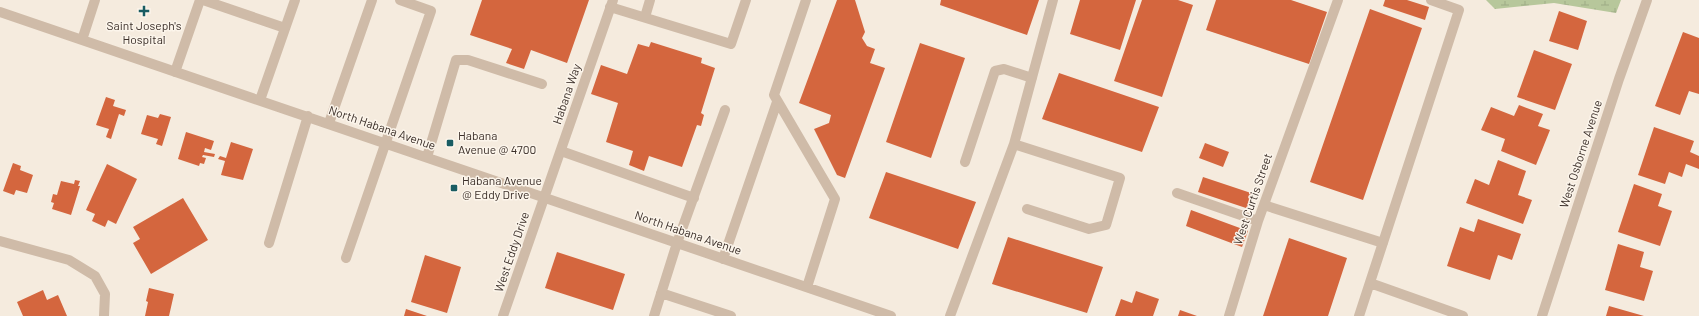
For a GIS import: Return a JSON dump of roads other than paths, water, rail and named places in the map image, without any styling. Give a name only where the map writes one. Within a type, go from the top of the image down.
[{"type":"street","points":[[82,40],[95,0]]},
{"type":"street","points":[[175,72],[201,0],[285,28]]},
{"type":"street","points":[[260,100],[295,0]]},
{"type":"street","points":[[329,123],[372,0]]},
{"type":"street","points":[[346,258],[384,142],[431,11],[400,0]]},
{"type":"street","points":[[644,17],[650,0]]},
{"type":"street","points":[[612,4],[644,17],[731,44],[746,0]]},
{"type":"street","points":[[806,0],[774,95],[835,199],[807,287]]},
{"type":"street","points":[[950,316],[1014,144],[1053,0]]},
{"type":"street","name":"West Curtis Street","points":[[1229,316],[1258,221],[1338,0]]},
{"type":"street","points":[[1359,316],[1459,10],[1431,0]]},
{"type":"street","name":"West Osborne Avenue","points":[[1542,316],[1647,0]]},
{"type":"street","name":"Habana Way","points":[[545,197],[612,4]]},
{"type":"street","name":"North Habana Avenue","points":[[0,12],[891,316]]},
{"type":"street","points":[[427,157],[456,60],[468,60],[542,84]]},
{"type":"street","points":[[965,162],[995,71],[1004,70],[1032,78]]},
{"type":"street","points":[[723,258],[777,102]]},
{"type":"street","points":[[654,316],[677,242],[725,110]]},
{"type":"street","points":[[270,243],[308,116]]},
{"type":"street","points":[[1014,144],[1120,178],[1106,225],[1088,229],[1027,209]]},
{"type":"street","points":[[561,151],[694,198]]},
{"type":"street","points":[[1177,193],[1258,221]]},
{"type":"street","name":"West Eddy Drive","points":[[503,316],[545,197]]},
{"type":"street","points":[[1264,205],[1383,243]]},
{"type":"street","points":[[0,241],[69,260],[95,276],[105,294],[104,316]]},
{"type":"street","points":[[1370,283],[1463,316]]},
{"type":"street","points":[[661,293],[731,316]]},
{"type":"place","name":"Saint Joseph's Hospital","points":[[144,11]]},
{"type":"place","name":"Habana Avenue @ 4700","points":[[450,143]]},
{"type":"place","name":"Habana Avenue @ Eddy Drive","points":[[454,188]]}]
